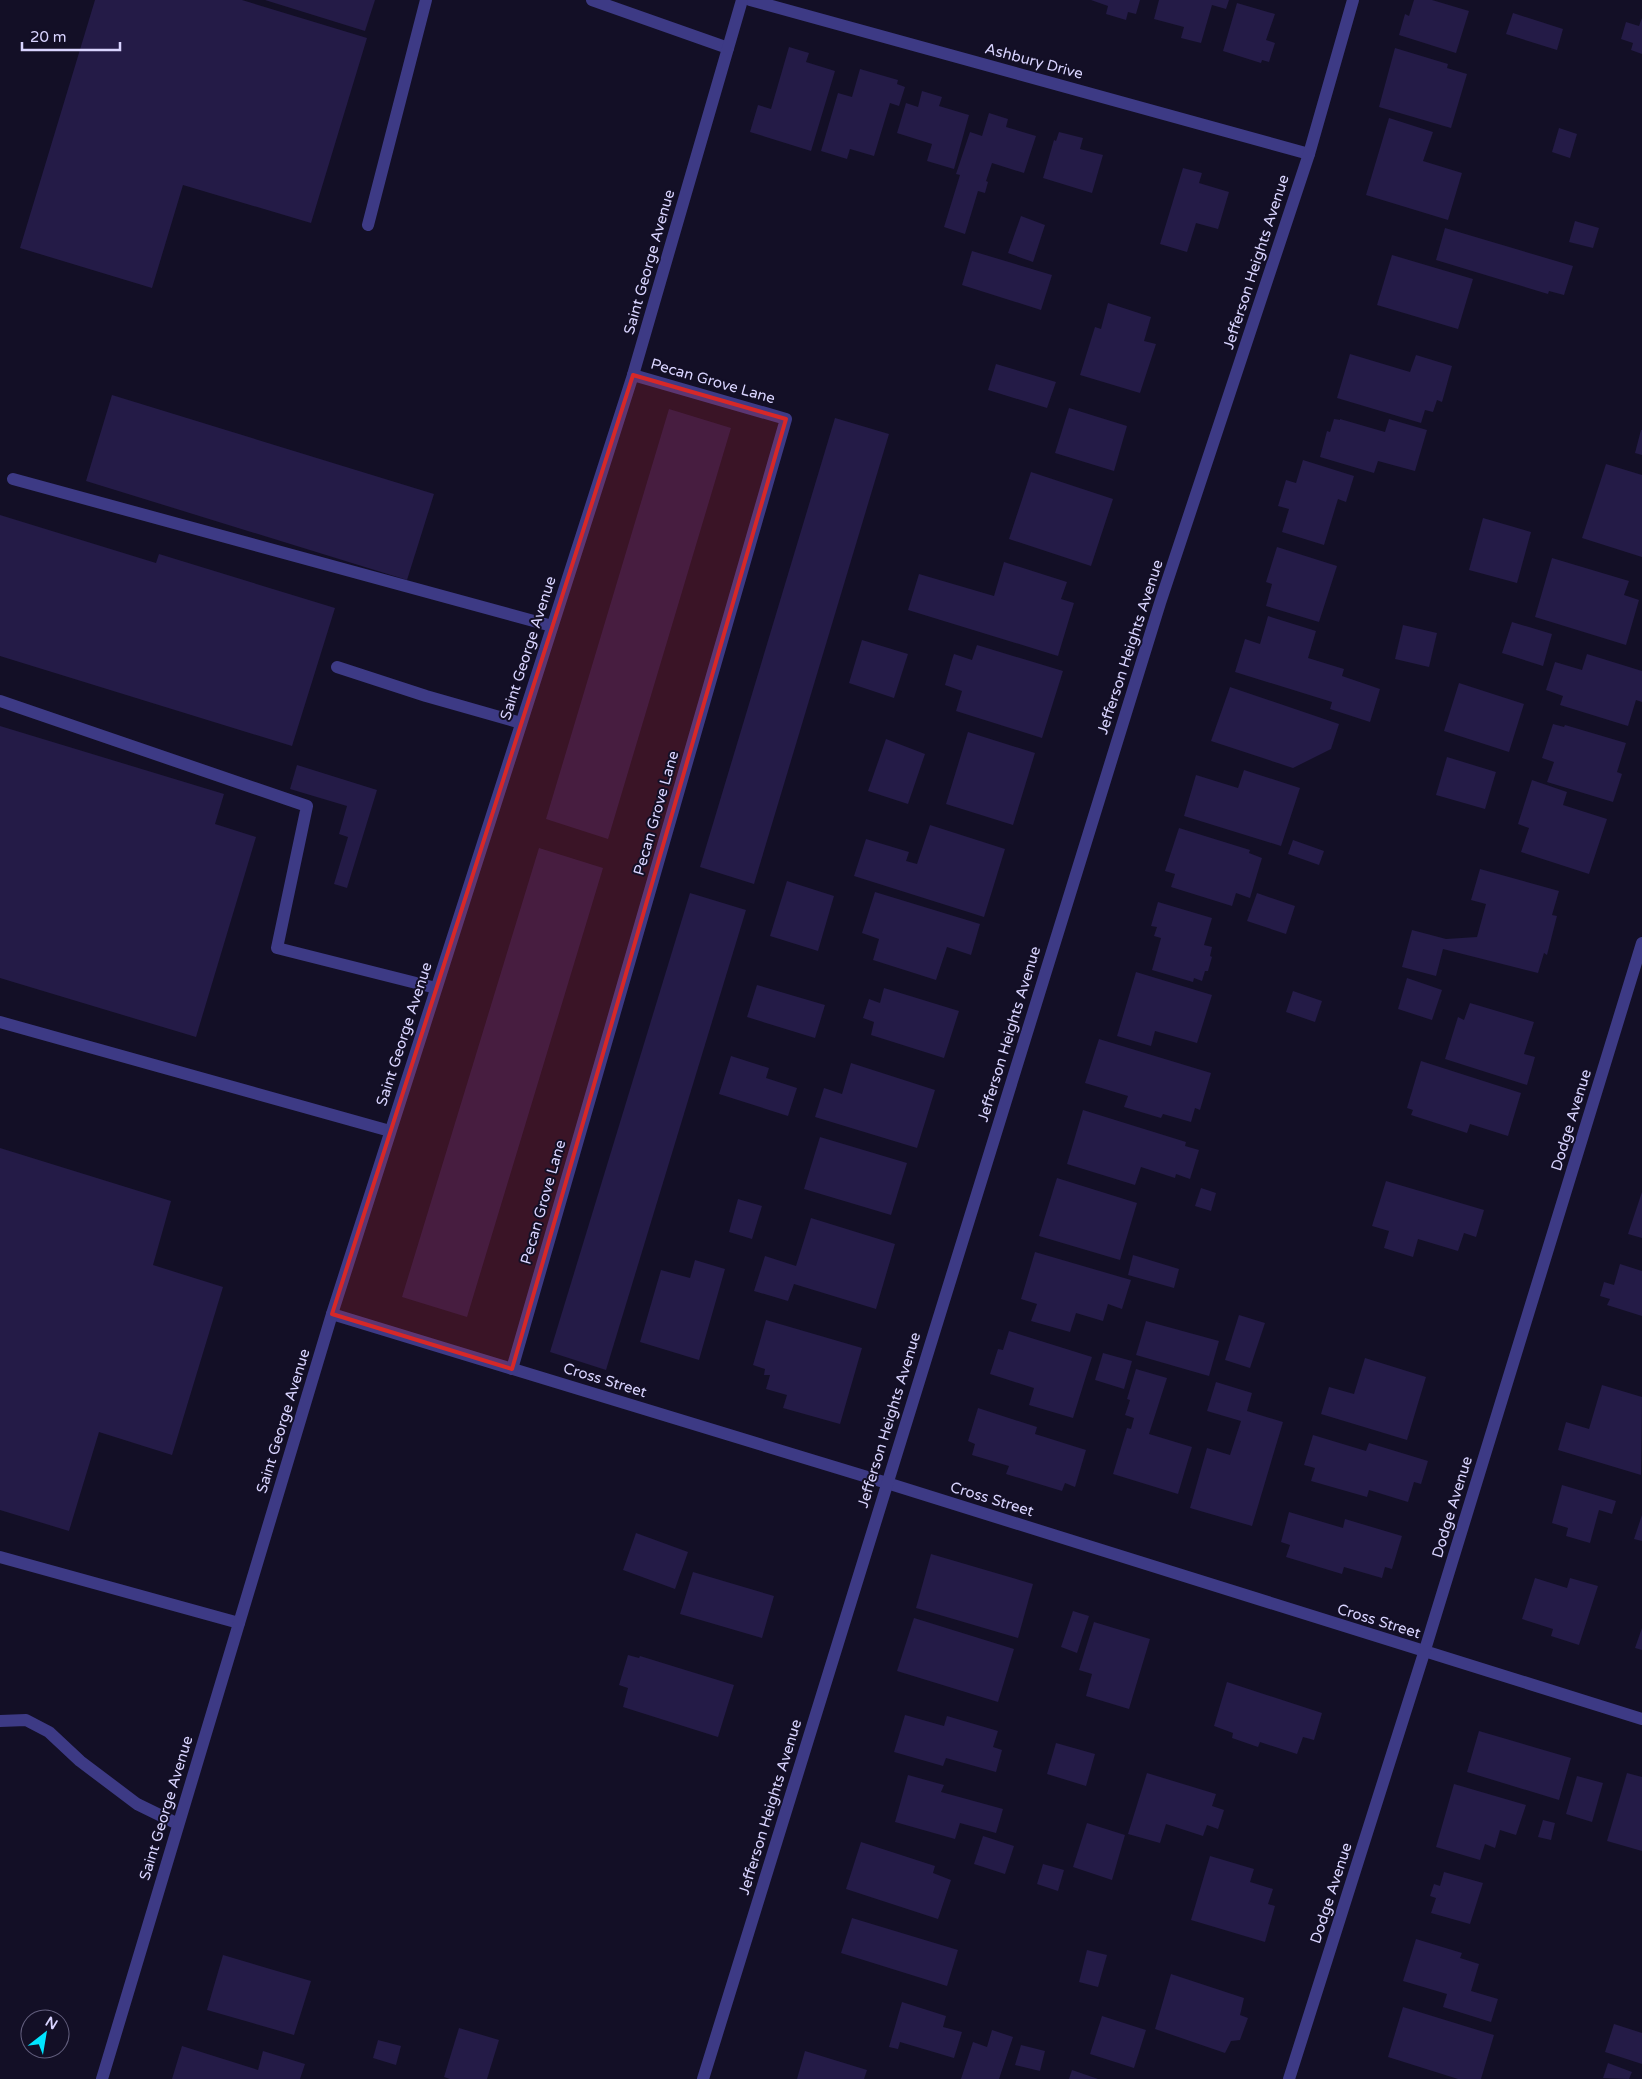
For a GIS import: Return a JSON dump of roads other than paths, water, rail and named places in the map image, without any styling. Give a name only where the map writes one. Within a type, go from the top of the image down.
[{"type":"street","points":[[368,224],[426,0]]},
{"type":"street","points":[[592,0],[728,48]]},
{"type":"street","name":"Saint George Avenue","points":[[102,2079],[332,1314],[633,375],[742,0]]},
{"type":"street","name":"Ashbury Drive","points":[[750,0],[1309,154]]},
{"type":"street","name":"Jefferson Heights Avenue","points":[[703,2079],[1160,603],[1309,154],[1353,0]]},
{"type":"street","name":"Pecan Grove Lane","points":[[512,1369],[786,419],[633,375]]},
{"type":"street","points":[[13,479],[552,626]]},
{"type":"street","points":[[337,667],[426,696],[521,723]]},
{"type":"street","points":[[0,701],[307,806],[277,948],[436,988]]},
{"type":"street","name":"Dodge Avenue","points":[[1289,2079],[1424,1652],[1642,943]]},
{"type":"street","points":[[0,1022],[390,1131]]},
{"type":"street","name":"Cross Street","points":[[332,1314],[887,1483],[1642,1719]]},
{"type":"street","points":[[0,1557],[239,1622]]},
{"type":"street","points":[[0,1721],[26,1720],[49,1732],[80,1761],[137,1804],[178,1824]]}]
